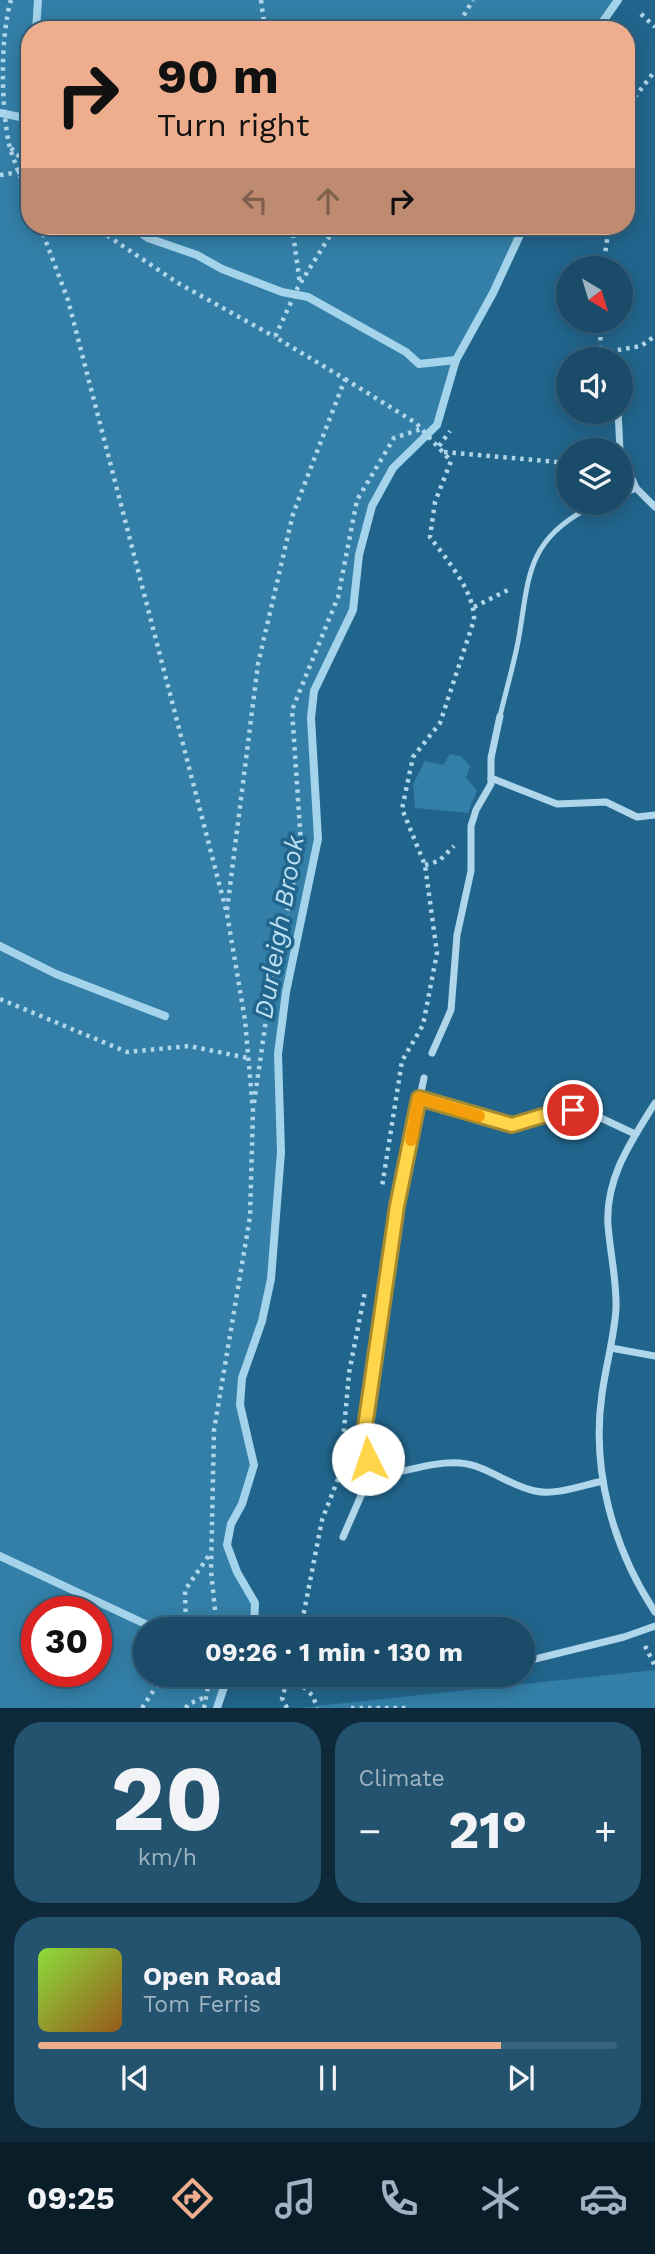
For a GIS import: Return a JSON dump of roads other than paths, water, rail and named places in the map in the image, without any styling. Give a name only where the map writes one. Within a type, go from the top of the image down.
[{"type":"street","points":[[633,481],[636,488],[655,507]]},
{"type":"street","points":[[432,1053],[451,1010],[457,934],[471,871],[471,826],[491,778],[491,758],[500,716]]},
{"type":"street","points":[[491,778],[557,804],[606,802],[637,817],[655,815]]},
{"type":"street","points":[[343,1537],[361,1501],[370,1475],[364,1434],[397,1206],[424,1078]]},
{"type":"street","points":[[419,1098],[512,1125],[562,1110],[573,1110],[601,1118],[635,1134]]},
{"type":"street","points":[[655,1103],[617,1169],[608,1208],[616,1295],[611,1348],[599,1419],[603,1481],[619,1543],[630,1569],[655,1612]]},
{"type":"street","points":[[611,1348],[655,1356]]},
{"type":"street","points":[[370,1475],[421,1465],[452,1463],[477,1467],[522,1487],[546,1493],[603,1481]]},
{"type":"street","points":[[535,1658],[655,1626]]},
{"type":"lane","points":[[500,716],[518,642],[527,580],[539,550],[553,532],[578,515]]},
{"type":"waterway","points":[[37,21],[38,0]]},
{"type":"waterway","name":"Durleigh Brook","points":[[603,21],[618,0]]},
{"type":"waterway","points":[[0,113],[21,117]]},
{"type":"waterway","points":[[144,235],[282,292],[308,297],[406,352],[419,364],[456,360]]},
{"type":"waterway","name":"Durleigh Brook","points":[[254,1617],[255,1603],[237,1572],[227,1545],[231,1524],[242,1504],[254,1465],[240,1405],[242,1378],[262,1321],[271,1279],[281,1152],[278,1054],[286,992],[318,839],[311,718],[314,691],[353,610],[359,555],[372,506],[393,468],[437,425],[456,360],[493,293],[520,235]]},
{"type":"waterway","points":[[0,946],[56,974],[165,1016]]},
{"type":"waterway","points":[[0,1556],[133,1618]]},
{"type":"waterway","name":"Durleigh Brook","points":[[217,1708],[224,1687]]}]
